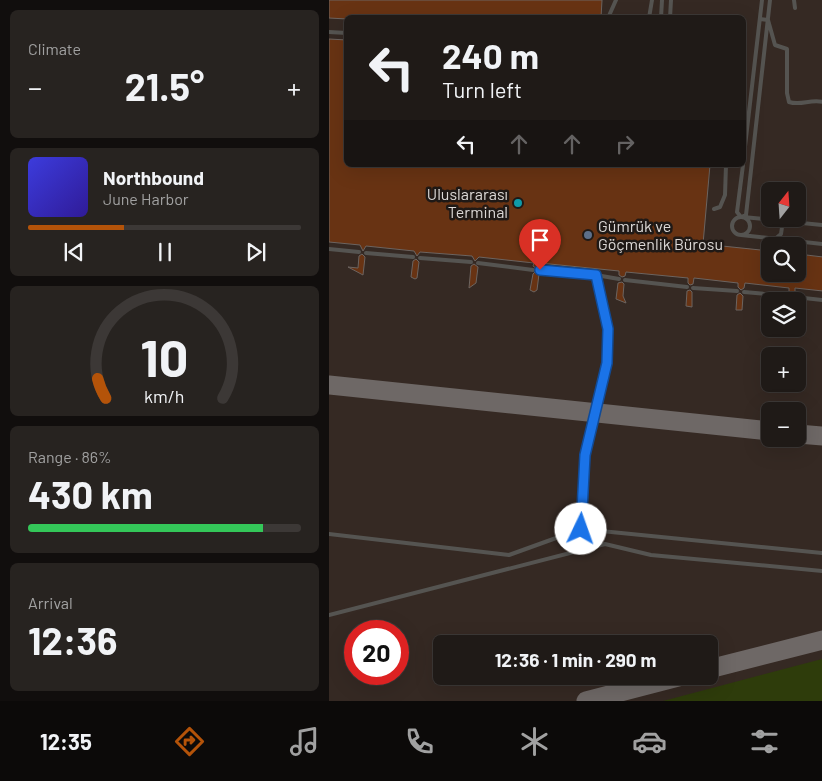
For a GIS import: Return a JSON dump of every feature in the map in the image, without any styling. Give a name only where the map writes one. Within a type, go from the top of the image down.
[{"type":"lane","points":[[609,15],[616,0]]},
{"type":"lane","points":[[650,15],[652,0]]},
{"type":"lane","points":[[661,15],[662,0]]},
{"type":"lane","points":[[670,15],[671,0]]},
{"type":"lane","points":[[746,140],[762,0]]},
{"type":"lane","points":[[761,238],[741,235],[735,232],[732,227],[733,221],[747,215],[770,0]]},
{"type":"lane","points":[[795,0],[795,8]]},
{"type":"lane","points":[[760,20],[768,20]]},
{"type":"lane","points":[[768,20],[775,45],[787,49],[787,93],[789,102],[796,105],[813,100],[822,102]]},
{"type":"lane","points":[[329,32],[344,33]]},
{"type":"lane","points":[[757,50],[765,51]]},
{"type":"lane","points":[[714,209],[720,207],[725,195],[726,167]]},
{"type":"lane","points":[[741,235],[748,232],[750,226],[747,218],[741,217],[737,212],[743,167]]},
{"type":"lane","points":[[741,217],[761,219]]},
{"type":"lane","points":[[807,223],[822,225]]},
{"type":"lane","points":[[806,243],[821,244]]},
{"type":"lane","points":[[329,249],[359,252]]},
{"type":"lane","points":[[366,253],[413,257]]},
{"type":"lane","points":[[419,258],[471,262]]},
{"type":"lane","points":[[478,263],[533,270]]},
{"type":"lane","points":[[540,270],[619,279]]},
{"type":"lane","points":[[581,529],[585,455],[607,363],[608,329],[596,275]]},
{"type":"lane","points":[[625,280],[687,288]]},
{"type":"lane","points":[[693,288],[737,291]]},
{"type":"lane","points":[[744,292],[761,294]]},
{"type":"lane","points":[[806,298],[822,300]]},
{"type":"lane","points":[[329,534],[509,555],[581,529],[822,553]]},
{"type":"lane","points":[[329,615],[605,544],[651,555],[822,571]]},
{"type":"shaded area","points":[[329,0],[822,0],[822,701],[329,701]]},
{"type":"green space","points":[[822,659],[822,701],[663,701]]},
{"type":"building","points":[[329,0],[602,0],[601,15],[344,15],[344,19],[329,18]]},
{"type":"building","name":"Uluslararası Terminal","points":[[329,39],[344,40],[344,167],[710,167],[703,244],[761,250],[761,282],[806,282],[806,255],[823,257],[823,291],[795,288],[795,292],[789,292],[789,288],[745,283],[744,288],[741,290],[738,287],[738,283],[694,278],[693,284],[690,285],[688,278],[626,272],[625,276],[622,277],[619,275],[619,271],[540,263],[537,269],[533,266],[534,263],[479,257],[475,261],[472,256],[420,252],[417,256],[414,251],[366,246],[363,251],[360,245],[329,242]]},
{"type":"building","points":[[362,254],[365,257],[363,275],[348,267],[358,268],[359,256]]},
{"type":"building","points":[[416,259],[419,262],[417,278],[415,279],[411,277],[413,261]]},
{"type":"building","points":[[474,264],[478,267],[476,283],[469,288],[471,266]]},
{"type":"building","points":[[536,271],[539,274],[537,290],[534,292],[530,290],[533,274]]},
{"type":"building","points":[[622,282],[624,284],[623,296],[626,303],[616,299],[618,283]]},
{"type":"building","points":[[690,290],[692,292],[692,307],[686,306],[687,291]]},
{"type":"building","points":[[740,293],[743,296],[742,310],[736,310],[737,295]]},
{"type":"taxiway","points":[[329,385],[761,430]]},
{"type":"taxiway","points":[[806,435],[823,436]]},
{"type":"taxiway","points":[[718,667],[823,640]]},
{"type":"taxiway","points":[[586,701],[647,685]]},
{"type":"place","name":"Uluslararası Terminal","points":[[518,203]]},
{"type":"place","name":"Gümrük ve Göçmenlik Bürosu","points":[[588,235]]},
{"type":"route","points":[[540,270],[596,275],[608,329],[607,363],[585,455],[581,529]]}]
